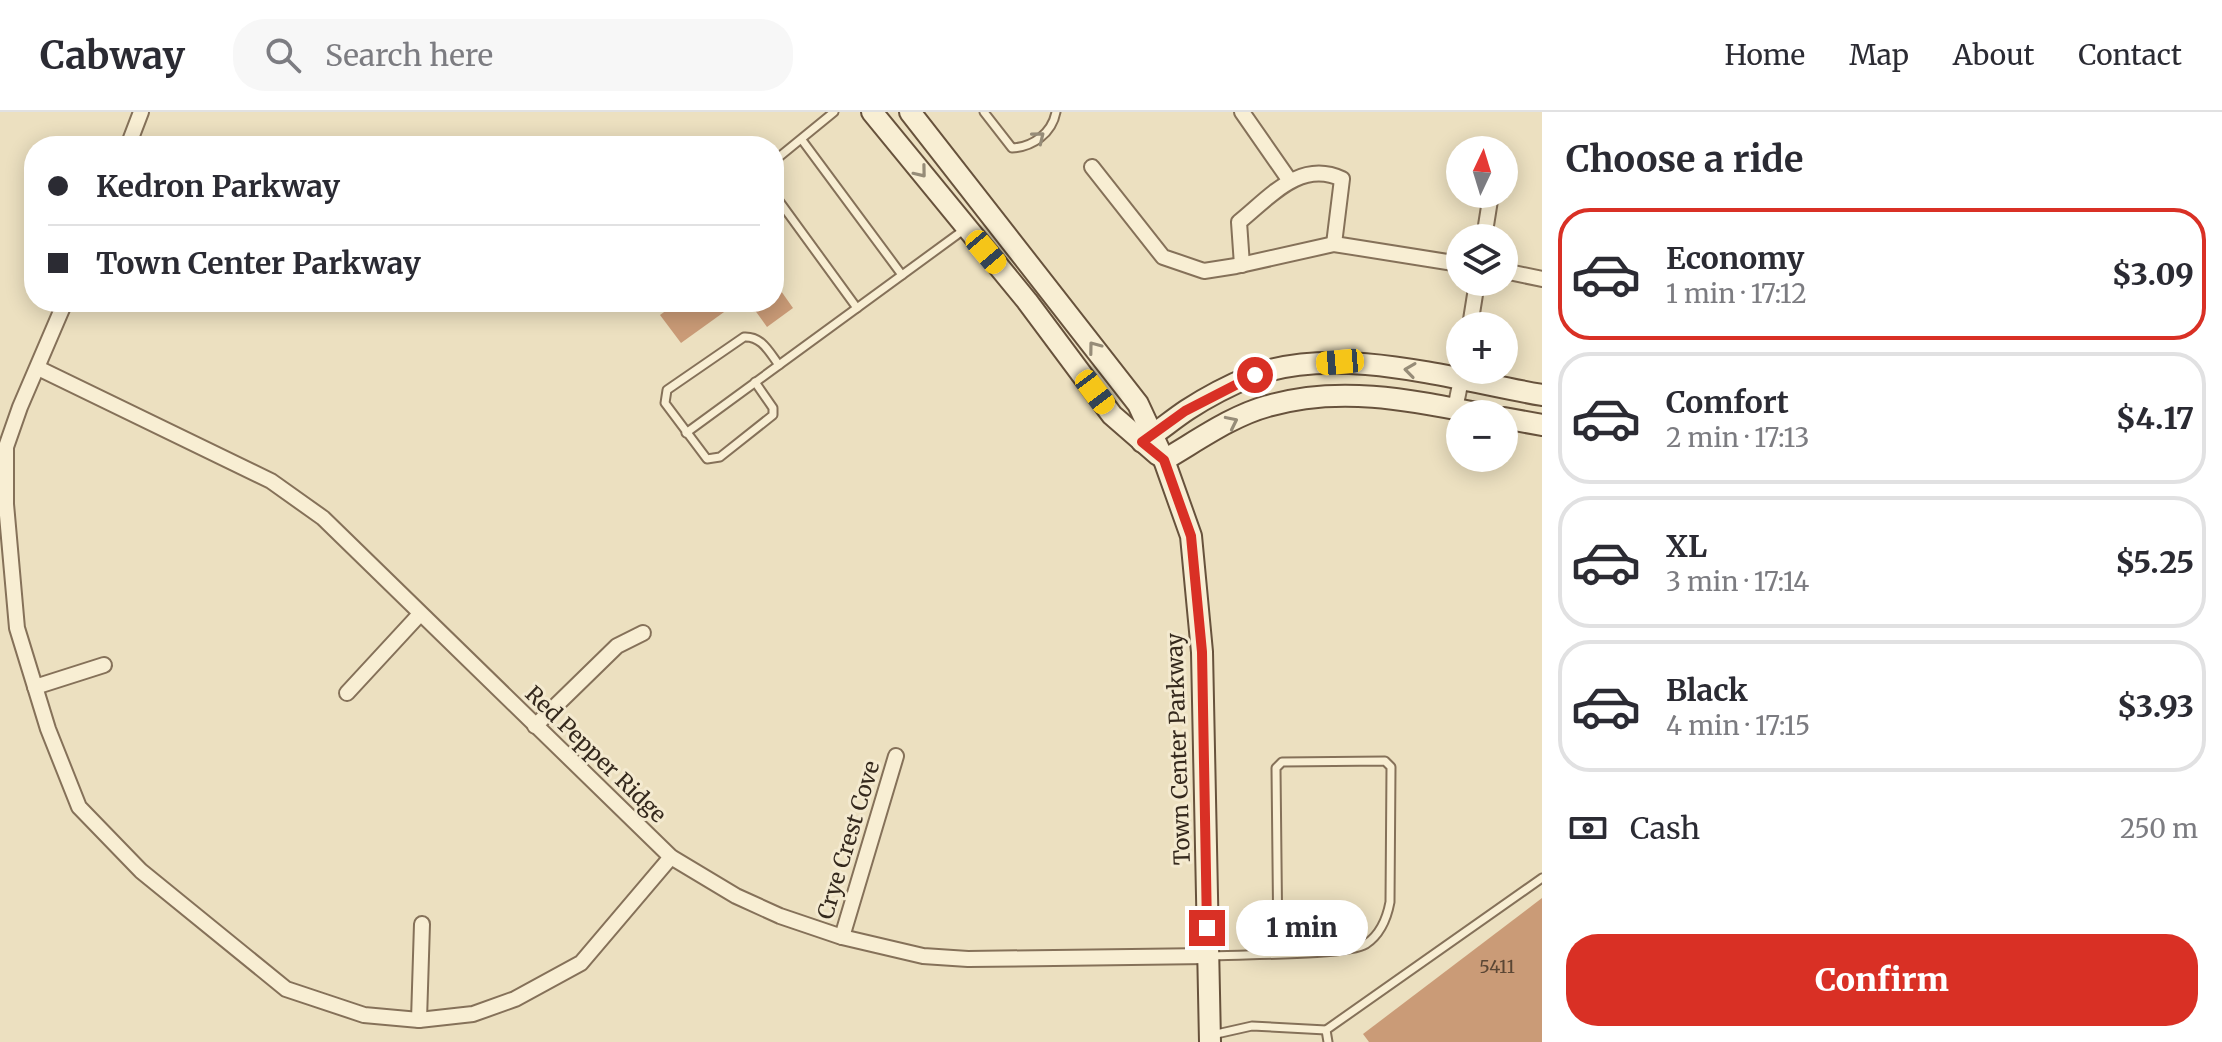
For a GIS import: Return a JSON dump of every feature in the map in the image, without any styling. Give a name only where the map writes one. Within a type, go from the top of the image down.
[{"type":"street","points":[[132,136],[141,112]]},
{"type":"street","points":[[872,112],[1027,301],[1112,415],[1147,438],[1164,460],[1229,422],[1266,406],[1314,395],[1348,394],[1402,399],[1446,407]]},
{"type":"street","points":[[910,112],[1138,404],[1147,438]]},
{"type":"street","points":[[1242,112],[1290,181]]},
{"type":"street","points":[[1092,167],[1163,257],[1204,271],[1334,244],[1446,262]]},
{"type":"street","points":[[1242,265],[1239,222],[1290,181],[1308,172],[1330,173],[1342,179],[1334,244]]},
{"type":"street","points":[[1518,274],[1542,279]]},
{"type":"street","points":[[61,312],[6,447],[6,504],[17,628],[48,729],[79,807],[141,871],[286,989],[364,1015],[419,1020],[473,1014],[515,999],[581,963],[671,857]]},
{"type":"street","points":[[1147,438],[1205,399],[1255,375],[1308,364],[1340,362],[1446,373]]},
{"type":"street","name":"Red Pepper Ridge","points":[[38,368],[271,481],[323,518],[671,857],[736,896],[780,916],[842,937],[923,956],[968,959],[1208,956]]},
{"type":"street","points":[[1498,384],[1542,395]]},
{"type":"street","points":[[1518,421],[1542,425]]},
{"type":"street","name":"Town Center Parkway","points":[[1164,460],[1191,536],[1202,652],[1210,1039]]},
{"type":"street","points":[[347,693],[420,614]]},
{"type":"street","points":[[535,726],[617,646],[643,633]]},
{"type":"street","points":[[35,687],[104,665]]},
{"type":"street","name":"Crye Crest Cove","points":[[842,937],[896,756]]},
{"type":"street","points":[[419,1020],[422,924]]},
{"type":"lane","points":[[784,154],[834,112]]},
{"type":"lane","points":[[984,112],[1012,148],[1026,148],[1053,126],[1056,112]]},
{"type":"lane","points":[[802,140],[902,275]]},
{"type":"lane","points":[[784,208],[857,308]]},
{"type":"lane","points":[[686,433],[966,228]]},
{"type":"lane","points":[[755,382],[773,408],[773,415],[720,457],[707,459],[665,403],[667,390],[744,337],[760,340],[779,365]]},
{"type":"lane","points":[[1208,956],[1352,950],[1366,943],[1387,918],[1390,902],[1391,767],[1385,761],[1282,762],[1276,768],[1278,953]]},
{"type":"lane","points":[[1210,1039],[1252,1026],[1326,1030],[1542,878]]},
{"type":"lane","points":[[1326,1030],[1328,1042]]},
{"type":"building","points":[[784,295],[793,308],[767,327],[756,312],[784,312]]},
{"type":"building","points":[[664,312],[724,312],[681,343],[660,315]]},
{"type":"building","points":[[1542,898],[1542,1042],[1369,1042],[1363,1034]]},
{"type":"route","points":[[1207,928],[1202,652],[1191,536],[1164,460],[1142,442],[1185,411],[1255,375]]}]
